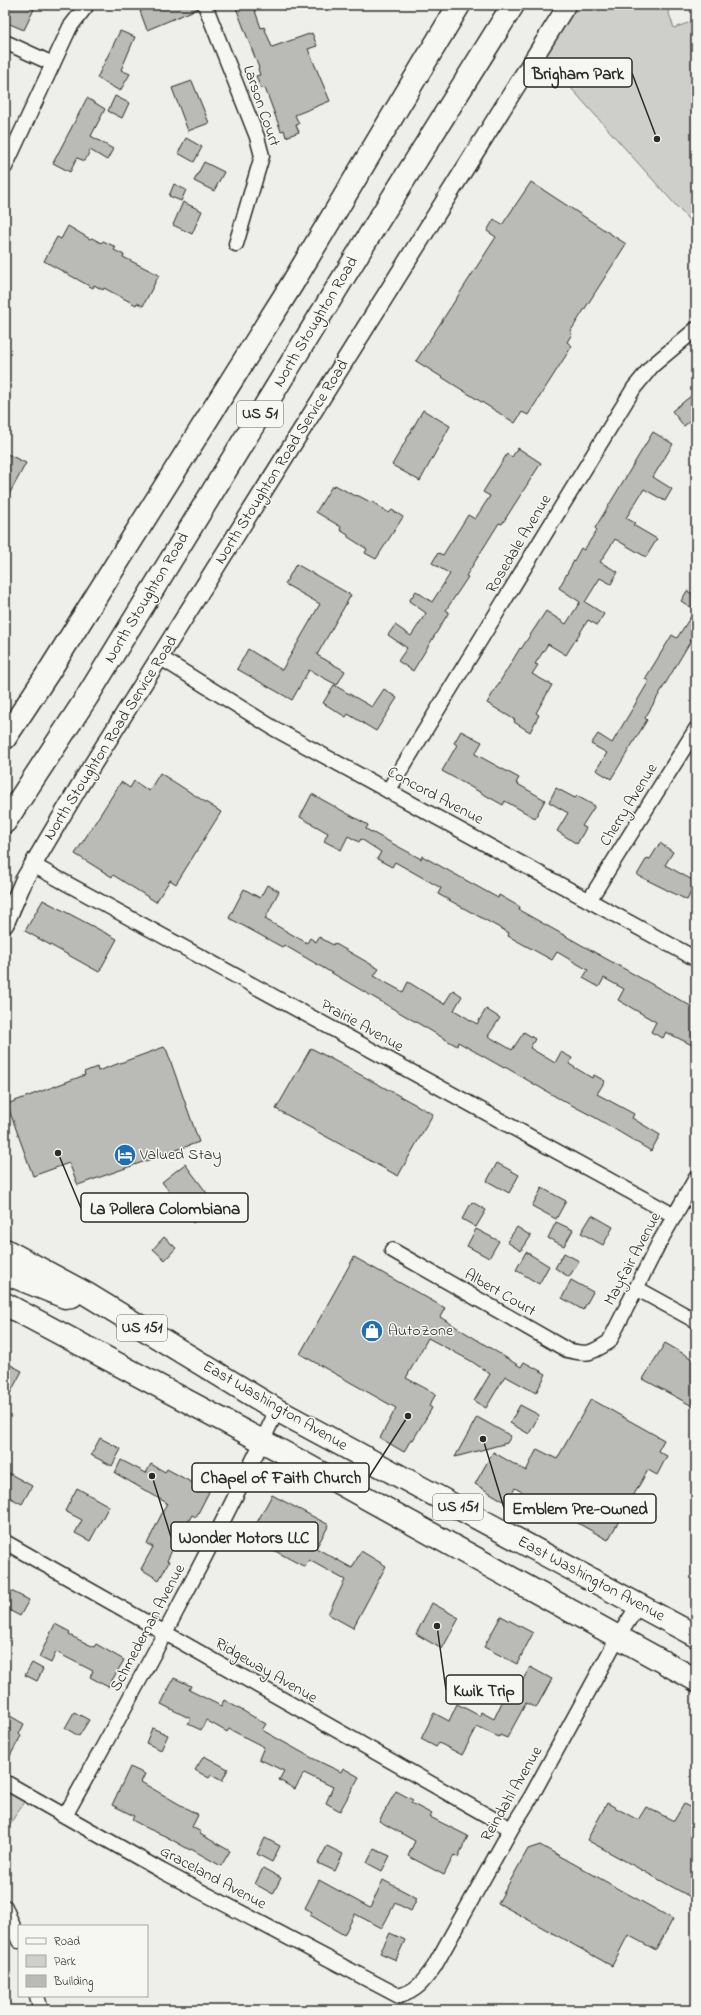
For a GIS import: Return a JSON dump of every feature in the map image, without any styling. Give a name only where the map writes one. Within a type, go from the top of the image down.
[{"type":"main road","name":"US 51","points":[[5,738],[48,673],[292,284],[459,5]]},
{"type":"main road","name":"North Stoughton Road","points":[[5,822],[87,696],[375,226],[513,5]]},
{"type":"main road","name":"East Washington Avenue","points":[[5,1250],[85,1293],[277,1410],[696,1636]]},
{"type":"main road","points":[[5,1273],[65,1297],[85,1293]]},
{"type":"main road","name":"US 151","points":[[5,1304],[262,1441],[696,1680]]},
{"type":"street","points":[[5,167],[70,27],[87,5]]},
{"type":"street","name":"Larson Court","points":[[204,5],[257,137],[262,156],[236,244]]},
{"type":"street","name":"North Stoughton Road Service Road","points":[[5,924],[24,880],[33,865],[160,658],[567,5]]},
{"type":"street","points":[[5,42],[53,64]]},
{"type":"street","name":"Rosedale Avenue","points":[[388,791],[634,388],[652,366],[696,329]]},
{"type":"street","name":"Concord Avenue","points":[[160,658],[275,729],[696,958]]},
{"type":"street","name":"Cherry Avenue","points":[[590,899],[696,729]]},
{"type":"street","name":"Prairie Avenue","points":[[33,865],[675,1216]]},
{"type":"street","name":"Mayfair Avenue","points":[[594,1352],[609,1342],[636,1288],[696,1178]]},
{"type":"street","name":"Albert Court","points":[[392,1250],[567,1350],[586,1354],[594,1352]]},
{"type":"street","points":[[636,1288],[696,1321]]},
{"type":"street","name":"Schmedeman Avenue","points":[[65,1816],[166,1633],[277,1410]]},
{"type":"street","name":"Ridgeway Avenue","points":[[5,1542],[511,1829]]},
{"type":"street","name":"Reindahl Avenue","points":[[408,1994],[422,1985],[434,1967],[511,1829],[531,1797],[618,1637],[639,1604]]},
{"type":"street","name":"Graceland Avenue","points":[[5,1782],[162,1871],[399,1996],[408,1994]]},
{"type":"street","points":[[5,1907],[18,1939]]},
{"type":"street","points":[[37,1997],[41,2010]]},
{"type":"green space","points":[[573,5],[666,5],[674,28],[696,20],[696,228],[538,51]]},
{"type":"green space","points":[[5,1790],[25,1800],[5,1832]]},
{"type":"building","points":[[5,5],[36,5],[24,30],[5,22]]},
{"type":"building","points":[[155,5],[197,5],[197,9],[147,30],[140,11]]},
{"type":"building","points":[[235,5],[253,5],[261,28],[264,27],[272,47],[312,33],[317,46],[308,49],[330,101],[295,115],[299,124],[296,125],[299,132],[286,137],[284,130],[281,131],[265,88],[261,89],[256,76],[260,75],[259,68]]},
{"type":"building","points":[[120,31],[135,37],[121,70],[130,74],[120,91],[97,78]]},
{"type":"building","points":[[192,81],[209,123],[188,131],[172,88]]},
{"type":"building","points":[[115,96],[129,103],[122,118],[108,111]]},
{"type":"building","points":[[87,98],[105,109],[91,136],[113,149],[107,160],[90,150],[85,161],[77,158],[70,172],[53,163]]},
{"type":"building","points":[[186,138],[202,147],[194,162],[178,153]]},
{"type":"building","points":[[204,162],[224,172],[214,191],[194,181]]},
{"type":"building","points":[[531,182],[626,244],[570,332],[572,334],[567,342],[572,346],[528,415],[522,412],[515,423],[416,361],[496,237],[487,231],[494,219],[502,225]]},
{"type":"building","points":[[174,184],[186,190],[181,201],[169,196]]},
{"type":"building","points":[[183,202],[202,211],[192,234],[173,225]]},
{"type":"building","points":[[68,226],[90,239],[92,238],[101,243],[103,241],[116,247],[114,250],[124,255],[123,257],[159,275],[143,306],[137,303],[136,305],[104,288],[103,290],[94,285],[93,288],[44,261],[57,237],[61,239]]},
{"type":"building","points":[[696,392],[696,416],[684,426],[672,411]]},
{"type":"building","points":[[423,410],[450,426],[420,481],[392,465]]},
{"type":"building","points":[[653,432],[673,444],[653,477],[672,489],[665,501],[644,489],[626,518],[635,523],[633,525],[657,539],[646,557],[615,539],[600,562],[618,572],[611,584],[600,578],[585,602],[604,614],[597,625],[588,620],[566,655],[548,644],[535,664],[538,665],[532,674],[552,685],[536,713],[539,715],[530,732],[514,722],[515,720],[487,703],[520,648],[521,649],[546,611],[566,624],[580,602],[559,588],[581,548],[584,550],[597,530],[595,528]]},
{"type":"building","points":[[518,448],[541,463],[502,524],[499,523],[466,576],[468,577],[446,610],[449,612],[413,671],[398,661],[407,648],[388,635],[395,625],[411,636],[426,613],[409,601],[416,591],[432,602],[450,574],[432,563],[438,553],[443,555],[468,515],[475,519],[490,496],[483,492],[507,454],[512,457]]},
{"type":"building","points":[[5,453],[26,463],[5,502]]},
{"type":"building","points":[[335,485],[353,495],[359,496],[370,502],[371,501],[389,513],[392,510],[403,517],[376,559],[365,553],[367,549],[348,537],[348,535],[340,530],[341,527],[316,512],[332,486],[333,487]]},
{"type":"building","points":[[296,564],[351,595],[317,655],[345,671],[337,685],[309,670],[292,700],[237,669],[248,649],[282,670],[320,604],[285,584]]},
{"type":"building","points":[[687,591],[696,596],[696,632],[645,718],[647,720],[611,779],[596,770],[607,753],[591,744],[598,734],[612,743],[649,681],[645,679],[672,635],[677,638],[695,610],[681,601]]},
{"type":"building","points":[[334,685],[372,707],[384,689],[397,698],[376,731],[348,714],[346,717],[323,703]]},
{"type":"building","points":[[461,731],[482,742],[475,754],[519,778],[516,783],[545,800],[535,818],[505,801],[503,805],[442,771],[457,745],[454,743]]},
{"type":"building","points":[[160,773],[221,812],[176,884],[170,880],[156,902],[113,875],[112,877],[75,854],[121,782],[130,788],[134,781],[149,791]]},
{"type":"building","points":[[556,788],[575,798],[577,796],[595,806],[582,826],[586,828],[577,844],[557,831],[568,813],[549,802]]},
{"type":"building","points":[[312,794],[368,825],[366,829],[421,859],[422,856],[498,898],[499,895],[520,907],[519,910],[696,1009],[696,1047],[666,1032],[663,1038],[651,1032],[656,1022],[618,1000],[624,989],[604,978],[599,987],[583,978],[588,970],[557,952],[552,960],[508,936],[509,933],[438,894],[441,888],[395,862],[392,867],[377,859],[381,852],[361,839],[359,842],[348,836],[341,850],[324,841],[328,833],[300,817]]},
{"type":"building","points":[[660,843],[673,852],[665,865],[696,882],[687,900],[637,875],[647,858],[650,859]]},
{"type":"building","points":[[267,885],[279,891],[265,919],[307,943],[310,938],[316,942],[319,937],[333,945],[334,943],[379,969],[374,976],[403,992],[408,982],[444,1004],[453,990],[462,996],[454,1010],[477,1024],[486,1009],[500,1018],[488,1036],[512,1050],[524,1032],[535,1039],[530,1048],[555,1063],[561,1052],[572,1058],[569,1064],[592,1078],[594,1075],[605,1081],[597,1094],[634,1114],[632,1118],[660,1135],[651,1151],[505,1067],[504,1068],[458,1042],[457,1046],[284,945],[282,947],[229,918],[244,889],[260,898]]},
{"type":"building","points":[[43,900],[117,939],[99,972],[25,931]]},
{"type":"building","points":[[164,1047],[167,1051],[199,1142],[78,1185],[69,1163],[33,1176],[7,1104],[85,1075],[84,1072],[97,1067],[98,1071]]},
{"type":"building","points":[[311,1048],[433,1114],[398,1176],[276,1109]]},
{"type":"building","points":[[497,1163],[519,1175],[509,1193],[487,1181]]},
{"type":"building","points":[[185,1164],[216,1205],[193,1223],[162,1182]]},
{"type":"building","points":[[542,1188],[566,1201],[556,1219],[532,1206]]},
{"type":"building","points":[[472,1202],[486,1210],[476,1227],[462,1219]]},
{"type":"building","points":[[592,1215],[613,1227],[603,1245],[581,1233]]},
{"type":"building","points":[[556,1222],[573,1230],[564,1246],[548,1238]]},
{"type":"building","points":[[517,1227],[531,1236],[521,1251],[507,1242]]},
{"type":"building","points":[[476,1229],[499,1241],[489,1258],[467,1246]]},
{"type":"building","points":[[164,1237],[176,1248],[165,1260],[153,1249]]},
{"type":"building","points":[[526,1252],[549,1266],[539,1284],[516,1270]]},
{"type":"building","points":[[564,1253],[579,1261],[569,1277],[555,1268]]},
{"type":"building","name":"AutoZone","points":[[354,1257],[445,1308],[440,1317],[521,1367],[524,1362],[546,1374],[536,1393],[505,1376],[486,1408],[474,1401],[490,1374],[471,1361],[428,1338],[406,1378],[436,1394],[429,1406],[432,1408],[404,1452],[380,1438],[396,1408],[300,1354]]},
{"type":"building","points":[[571,1280],[593,1292],[583,1310],[562,1298]]},
{"type":"building","points":[[665,1343],[696,1361],[696,1408],[643,1379]]},
{"type":"building","points":[[5,1362],[22,1371],[5,1403]]},
{"type":"building","points":[[591,1399],[664,1440],[658,1451],[667,1456],[657,1475],[648,1470],[608,1540],[515,1488],[507,1503],[475,1484],[493,1452],[526,1471],[537,1449],[557,1459]]},
{"type":"building","points":[[520,1405],[539,1415],[529,1434],[510,1423]]},
{"type":"building","points":[[477,1417],[511,1436],[507,1443],[455,1457]]},
{"type":"building","points":[[100,1438],[121,1449],[112,1466],[91,1455]]},
{"type":"building","points":[[121,1460],[146,1473],[151,1464],[165,1472],[167,1469],[209,1492],[196,1517],[192,1515],[174,1546],[167,1561],[169,1562],[159,1580],[141,1569],[153,1547],[147,1544],[167,1503],[115,1473]]},
{"type":"building","points":[[5,1471],[32,1486],[22,1504],[5,1495]]},
{"type":"building","points":[[77,1488],[109,1506],[90,1541],[75,1533],[82,1520],[65,1511]]},
{"type":"building","points":[[272,1495],[329,1525],[316,1548],[352,1568],[361,1551],[386,1566],[353,1628],[328,1614],[345,1580],[309,1560],[305,1567],[249,1537]]},
{"type":"building","points":[[5,1588],[29,1600],[20,1616],[5,1608]]},
{"type":"building","points":[[432,1603],[459,1618],[442,1649],[416,1634]]},
{"type":"building","points":[[501,1616],[533,1633],[517,1664],[484,1647]]},
{"type":"building","points":[[55,1624],[70,1632],[69,1635],[94,1647],[96,1644],[124,1660],[108,1687],[90,1677],[93,1671],[56,1652],[51,1663],[39,1657]]},
{"type":"building","points":[[32,1663],[43,1669],[37,1681],[25,1675]]},
{"type":"building","points":[[530,1667],[552,1679],[536,1708],[526,1703],[507,1738],[500,1735],[499,1737],[477,1727],[462,1755],[439,1743],[436,1747],[421,1739],[434,1713],[449,1721],[457,1704],[480,1716],[481,1712],[494,1719],[504,1698],[511,1701]]},
{"type":"building","points":[[174,1678],[191,1686],[189,1690],[221,1706],[224,1700],[266,1724],[262,1730],[312,1758],[341,1772],[343,1768],[359,1777],[340,1811],[326,1803],[333,1787],[304,1773],[295,1789],[279,1780],[284,1771],[259,1759],[264,1747],[229,1729],[227,1732],[206,1720],[201,1730],[188,1724],[191,1719],[161,1704]]},
{"type":"building","points":[[74,1712],[89,1720],[79,1736],[65,1728]]},
{"type":"building","points":[[5,1713],[24,1724],[19,1734],[21,1736],[5,1765]]},
{"type":"building","points":[[152,1728],[168,1735],[161,1750],[146,1743]]},
{"type":"building","points":[[204,1756],[228,1769],[222,1781],[211,1775],[209,1778],[195,1770]]},
{"type":"building","points":[[130,1767],[145,1774],[141,1782],[198,1815],[192,1827],[201,1832],[200,1834],[230,1851],[221,1866],[191,1849],[190,1850],[132,1820],[134,1816],[112,1805]]},
{"type":"building","points":[[396,1791],[413,1800],[411,1803],[432,1814],[430,1817],[468,1836],[458,1857],[454,1855],[444,1875],[408,1856],[415,1841],[379,1821]]},
{"type":"building","points":[[607,1803],[638,1820],[646,1807],[674,1821],[684,1804],[696,1811],[696,1900],[587,1840]]},
{"type":"building","points":[[265,1838],[280,1846],[272,1862],[257,1854]]},
{"type":"building","points":[[540,1845],[673,1919],[656,1950],[628,1935],[612,1966],[498,1903],[528,1849]]},
{"type":"building","points":[[327,1846],[343,1854],[335,1871],[318,1863]]},
{"type":"building","points":[[374,1849],[390,1856],[382,1871],[367,1863]]},
{"type":"building","points":[[263,1868],[281,1878],[273,1894],[255,1884]]},
{"type":"building","points":[[319,1880],[370,1908],[383,1880],[417,1898],[411,1911],[395,1903],[382,1928],[355,1914],[344,1935],[310,1915],[312,1912],[305,1908]]},
{"type":"building","points":[[390,1933],[405,1940],[396,1960],[380,1953]]},
{"type":"place","name":"Brigham Park","points":[[657,139]]},
{"type":"place","name":"La Pollera Colombiana","points":[[58,1153]]},
{"type":"place","name":"Valued Stay","points":[[125,1155]]},
{"type":"place","name":"AutoZone","points":[[372,1331]]},
{"type":"place","name":"Chapel of Faith Church","points":[[408,1416]]},
{"type":"place","name":"Emblem Pre-Owned","points":[[483,1439]]},
{"type":"place","name":"Wonder Motors LLC","points":[[152,1476]]},
{"type":"place","name":"Kwik Trip","points":[[437,1626]]}]
